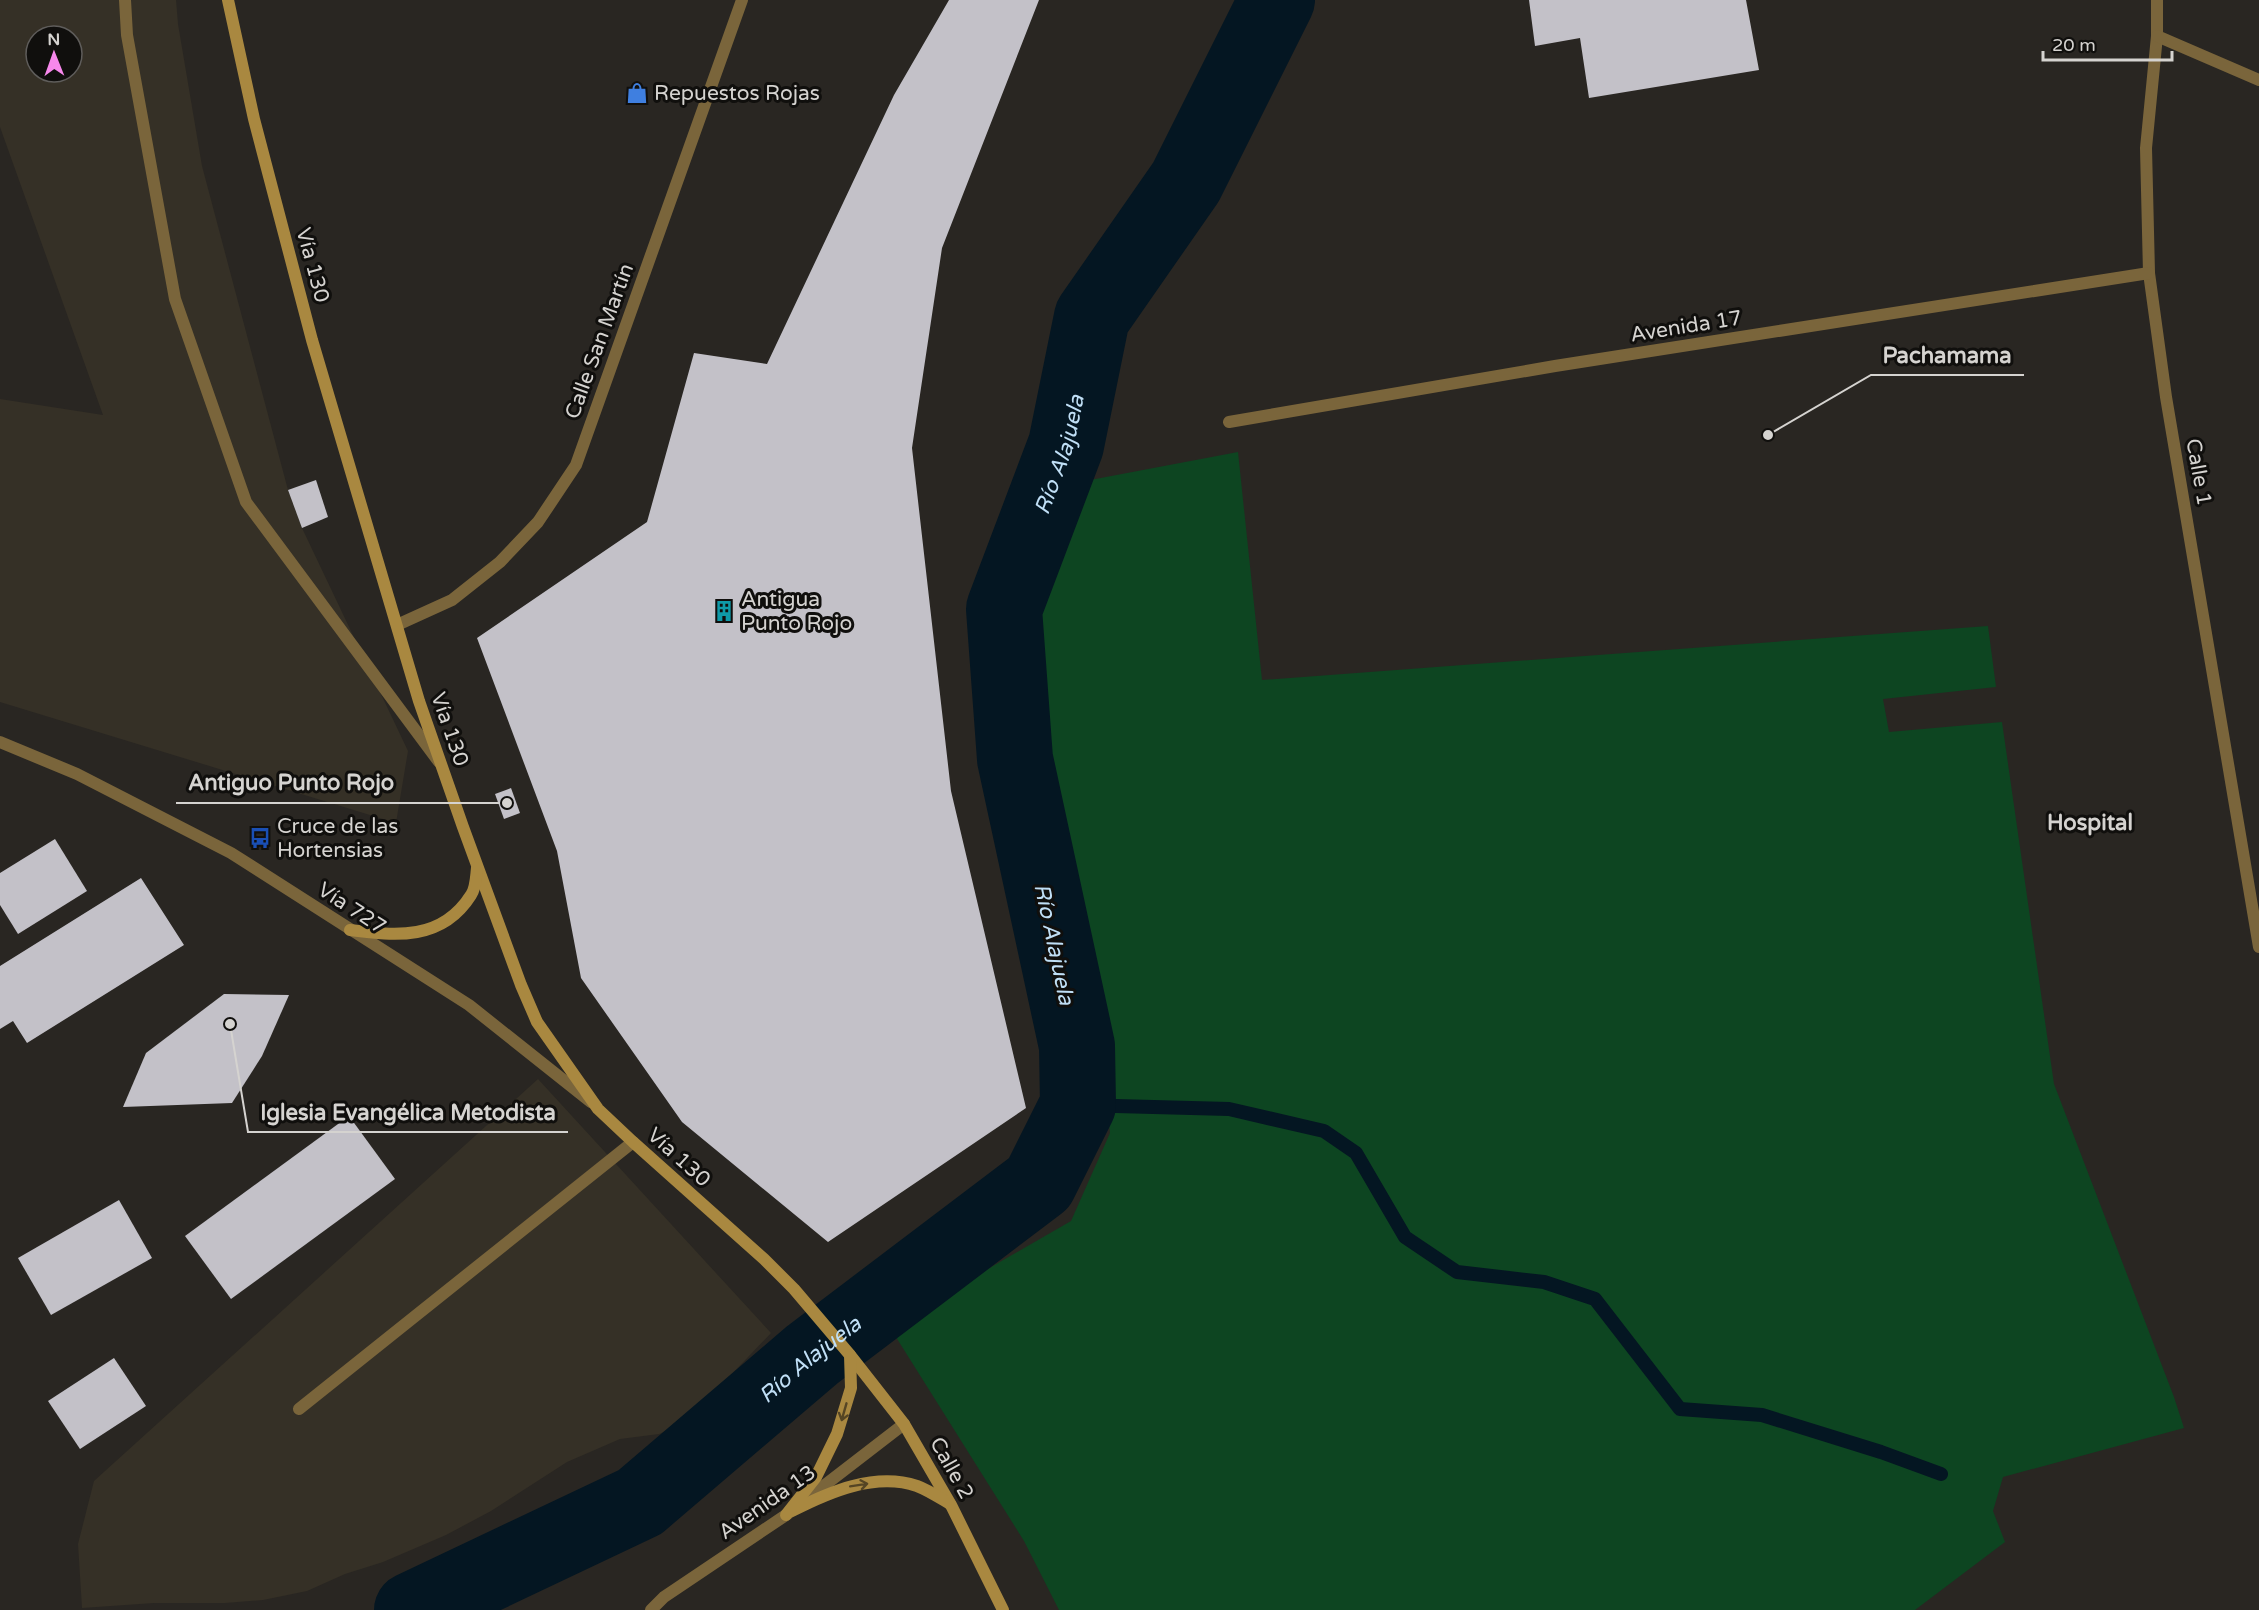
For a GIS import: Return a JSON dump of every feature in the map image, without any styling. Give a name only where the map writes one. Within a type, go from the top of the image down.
[{"type":"main road","name":"Vía 130","points":[[228,0],[254,119],[312,340],[419,701],[521,985],[537,1022],[598,1109],[764,1259],[794,1289],[850,1355]]},
{"type":"main road","points":[[350,930],[391,935],[422,933],[451,918],[472,894],[478,866]]},
{"type":"main road","points":[[786,1515],[816,1477],[837,1434],[851,1388],[850,1355]]},
{"type":"main road","name":"Calle 2","points":[[850,1355],[904,1424],[951,1505],[1003,1610]]},
{"type":"main road","points":[[786,1515],[817,1498],[851,1486],[886,1481],[917,1486],[951,1505]]},
{"type":"street","points":[[125,0],[128,36],[175,299],[246,502],[444,769]]},
{"type":"street","name":"Calle San Martín","points":[[397,625],[452,600],[500,562],[538,522],[576,465],[742,0]]},
{"type":"street","name":"Calle 1","points":[[2157,0],[2157,36],[2146,148],[2149,273],[2166,397],[2259,947]]},
{"type":"street","points":[[2157,36],[2259,80]]},
{"type":"street","name":"Avenida 17","points":[[1229,422],[1555,366],[2149,273]]},
{"type":"street","name":"Vía 727","points":[[0,742],[87,779],[231,853],[470,1005],[540,1059],[598,1109]]},
{"type":"street","points":[[299,1409],[633,1142]]},
{"type":"street","name":"Avenida 13","points":[[651,1610],[664,1597],[786,1515],[904,1424]]},
{"type":"shaded area","points":[[0,0],[176,0],[202,166],[288,490],[302,528],[408,751],[396,823],[0,702],[0,399],[103,415],[0,127]]},
{"type":"shaded area","points":[[538,1079],[771,1333],[686,1422],[659,1434],[620,1439],[567,1462],[491,1511],[446,1535],[383,1562],[345,1574],[307,1591],[263,1600],[225,1603],[154,1603],[82,1608],[78,1544],[94,1481]]},
{"type":"green space","points":[[1238,452],[1262,680],[1988,626],[1996,687],[1883,699],[1889,732],[2002,722],[2054,1084],[2184,1428],[2003,1477],[1993,1511],[2005,1542],[1915,1610],[1059,1610],[1024,1541],[889,1326],[1071,1221],[1110,1133],[1100,1034],[1043,776],[1031,595],[1069,484]]},
{"type":"building","name":"Antigua Punto Rojo","points":[[949,0],[1039,0],[942,248],[912,448],[951,791],[1026,1108],[828,1242],[682,1122],[581,978],[557,851],[477,638],[647,522],[694,353],[767,364],[894,95]]},
{"type":"building","points":[[1529,0],[1746,0],[1759,70],[1589,98],[1580,38],[1535,46]]},
{"type":"building","points":[[316,480],[328,517],[302,528],[288,490]]},
{"type":"building","points":[[511,788],[520,813],[504,819],[495,794]]},
{"type":"building","points":[[55,839],[87,891],[18,934],[0,905],[0,873]]},
{"type":"building","points":[[141,878],[184,945],[27,1043],[13,1021],[0,1029],[0,966]]},
{"type":"building","points":[[224,994],[289,995],[262,1056],[232,1103],[123,1107],[146,1053]]},
{"type":"building","points":[[349,1116],[395,1179],[231,1299],[185,1236]]},
{"type":"building","points":[[119,1200],[152,1258],[51,1315],[18,1258]]},
{"type":"building","points":[[114,1358],[146,1406],[80,1449],[48,1401]]},
{"type":"waterway","name":"Río Alajuela","points":[[412,1610],[640,1502],[812,1355],[1039,1183],[1078,1105],[1077,1046],[1015,759],[1004,609],[1066,445],[1092,317],[1186,182],[1277,0]]},
{"type":"waterway","points":[[1078,1105],[1229,1109],[1324,1131],[1356,1153],[1405,1237],[1457,1272],[1544,1282],[1595,1299],[1680,1409],[1762,1415],[1881,1452],[1941,1474]]},
{"type":"place","name":"Repuestos Rojas","points":[[637,93]]},
{"type":"place","name":"Pachamama","points":[[1768,435]]},
{"type":"place","name":"Antigua Punto Rojo","points":[[724,611]]},
{"type":"place","name":"Antiguo Punto Rojo","points":[[507,803]]},
{"type":"place","name":"Cruce de las Hortensias","points":[[260,838]]},
{"type":"place","name":"Iglesia Evangélica Metodista","points":[[230,1024]]},
{"type":"district","name":"Hospital","points":[[2090,822]]}]
